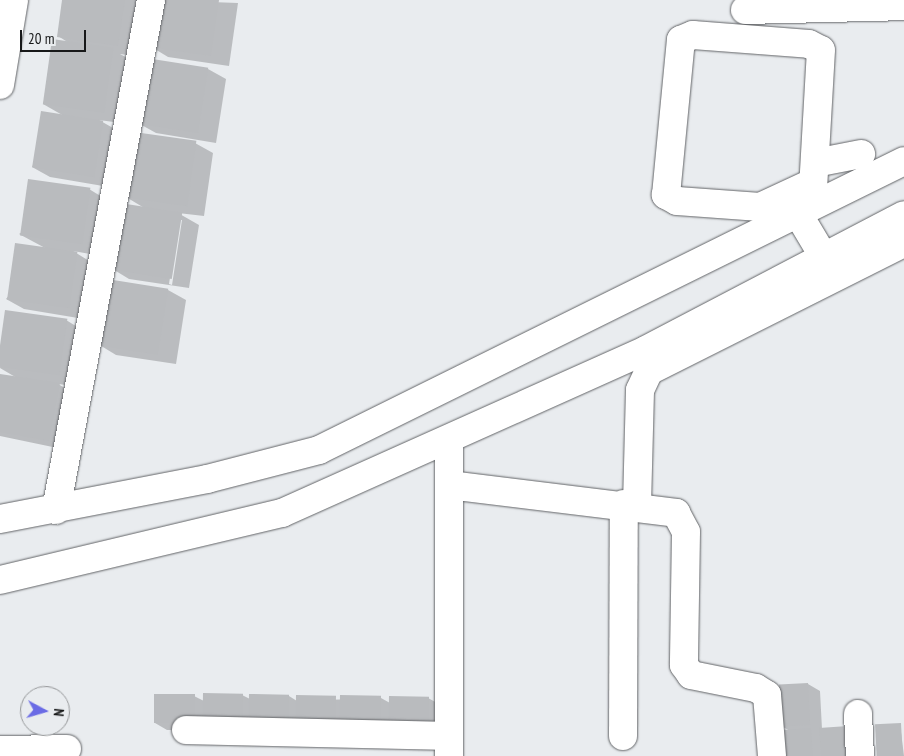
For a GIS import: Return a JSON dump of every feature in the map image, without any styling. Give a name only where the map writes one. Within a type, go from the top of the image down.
[{"type":"street","points":[[0,85],[14,0]]},
{"type":"street","points":[[56,510],[151,0]]},
{"type":"street","points":[[745,10],[904,6]]},
{"type":"street","points":[[821,253],[808,197],[821,50],[809,44],[693,35],[681,40],[676,57],[666,195],[677,201],[760,207],[808,197],[861,154]]},
{"type":"street","points":[[0,520],[56,510],[318,450],[808,197],[904,161]]},
{"type":"street","points":[[0,580],[274,515],[449,441],[821,253],[904,215]]},
{"type":"street","points":[[623,736],[630,505],[640,390],[649,371],[904,243]]},
{"type":"street","points":[[186,730],[449,746],[449,441]]},
{"type":"street","points":[[449,485],[630,505],[676,513],[683,521],[684,665],[691,675],[756,688],[767,695],[772,756]]},
{"type":"street","points":[[858,714],[860,756]]},
{"type":"street","points":[[0,750],[67,748]]},
{"type":"building","points":[[62,0],[125,0],[118,46],[57,37]]},
{"type":"building","points":[[156,0],[219,0],[211,56],[149,47]]},
{"type":"building","points":[[52,39],[113,48],[104,113],[43,104]]},
{"type":"building","points":[[146,58],[208,68],[198,133],[136,123]]},
{"type":"building","points":[[41,111],[103,121],[94,177],[32,167]]},
{"type":"building","points":[[134,132],[196,141],[187,206],[125,197]]},
{"type":"building","points":[[28,179],[90,188],[82,244],[20,235]]},
{"type":"building","points":[[120,203],[182,213],[172,279],[110,269]]},
{"type":"building","points":[[15,243],[77,252],[69,308],[7,299]]},
{"type":"building","points":[[107,279],[168,289],[158,355],[97,345]]},
{"type":"building","points":[[5,310],[67,319],[59,375],[0,367],[0,346]]},
{"type":"building","points":[[0,374],[60,383],[49,441],[0,432]]},
{"type":"building","points":[[808,683],[810,725],[781,726],[779,685]]},
{"type":"building","points":[[203,693],[243,694],[242,724],[202,723]]},
{"type":"building","points":[[154,694],[195,694],[195,723],[154,723]]},
{"type":"building","points":[[249,694],[289,695],[288,724],[248,723]]},
{"type":"building","points":[[296,695],[336,696],[335,726],[295,725]]},
{"type":"building","points":[[340,695],[381,696],[380,726],[339,725]]},
{"type":"building","points":[[389,696],[429,697],[428,727],[388,726]]},
{"type":"building","points":[[901,723],[903,756],[877,756],[875,724]]},
{"type":"building","points":[[848,726],[850,756],[821,756],[819,728]]},
{"type":"building","points":[[811,728],[813,756],[784,756],[782,730]]}]
